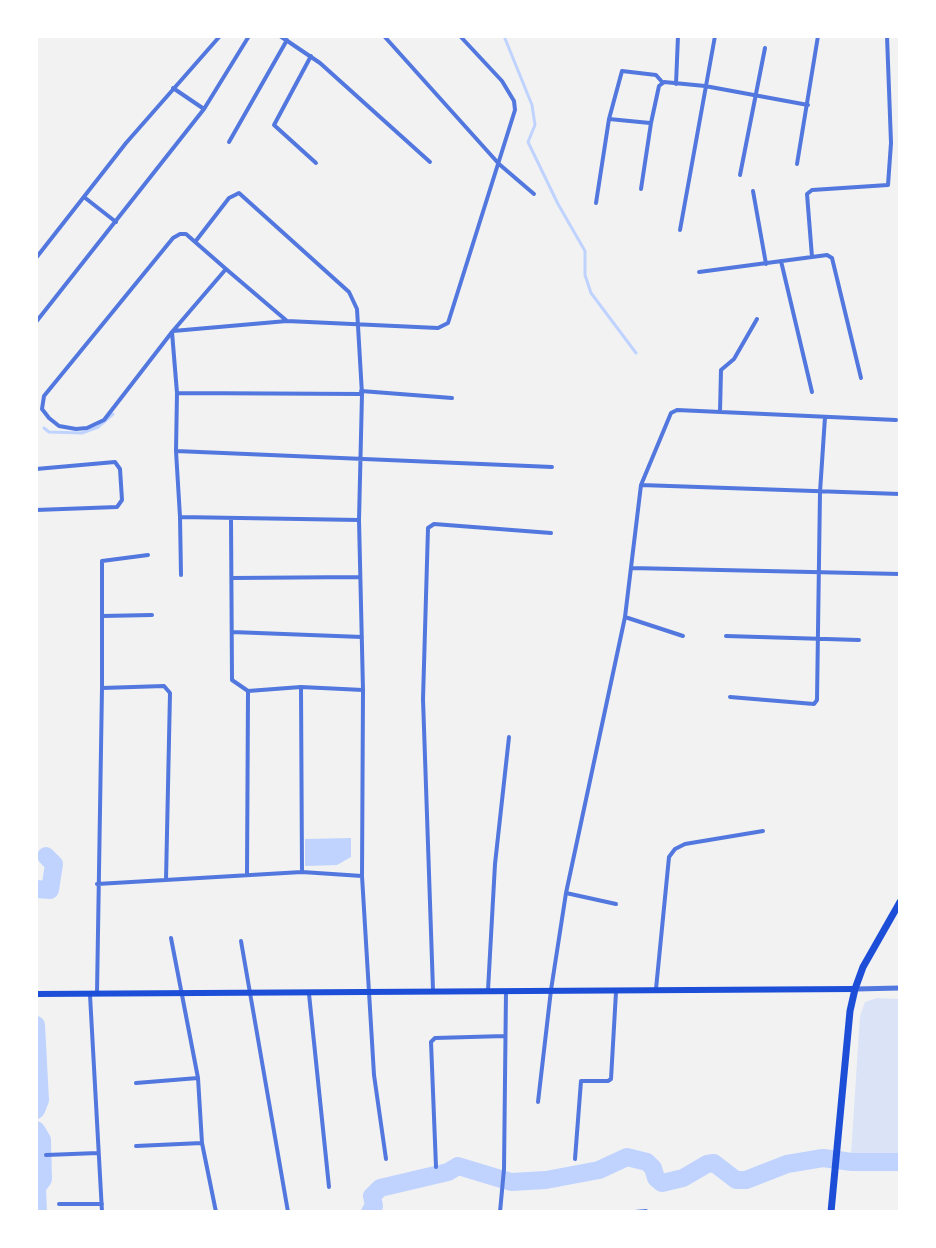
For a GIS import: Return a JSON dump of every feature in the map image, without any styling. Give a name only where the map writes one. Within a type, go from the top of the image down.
[{"type":"main road","points":[[831,1212],[850,1011],[863,967],[900,902]]},
{"type":"main road","points":[[39,994],[855,989]]},
{"type":"street","points":[[36,258],[173,88],[220,36]]},
{"type":"street","points":[[36,322],[204,109],[249,36]]},
{"type":"street","points":[[280,36],[311,56],[430,162]]},
{"type":"street","points":[[384,36],[499,164],[534,194]]},
{"type":"street","points":[[173,331],[287,321],[438,328],[448,323],[514,119],[514,101],[502,81],[460,36]]},
{"type":"street","points":[[676,84],[678,36]]},
{"type":"street","points":[[680,230],[715,36]]},
{"type":"street","points":[[797,164],[818,36]]},
{"type":"street","points":[[812,257],[808,191],[884,187],[889,183],[891,143],[887,36]]},
{"type":"street","points":[[229,142],[287,40]]},
{"type":"street","points":[[740,175],[765,48]]},
{"type":"street","points":[[311,56],[274,125],[316,163]]},
{"type":"street","points":[[596,203],[609,119],[622,71],[656,75],[663,83],[705,86],[808,105]]},
{"type":"street","points":[[641,189],[651,123],[659,86],[663,83]]},
{"type":"street","points":[[173,88],[204,109]]},
{"type":"street","points":[[609,119],[651,123]]},
{"type":"street","points":[[753,191],[766,264]]},
{"type":"street","points":[[195,242],[229,198],[239,193],[349,292],[357,309],[362,393],[359,520],[363,690],[362,876],[374,1075],[386,1159]]},
{"type":"street","points":[[84,197],[116,222]]},
{"type":"street","points":[[226,269],[104,420],[76,429],[59,426],[42,409],[44,396],[173,238],[180,234],[186,234],[287,321]]},
{"type":"street","points":[[699,272],[827,255],[832,258],[861,378]]},
{"type":"street","points":[[781,261],[812,392]]},
{"type":"street","points":[[720,412],[721,370],[734,359],[757,319]]},
{"type":"street","points":[[173,331],[181,575]]},
{"type":"street","points":[[177,393],[362,393],[452,398]]},
{"type":"street","points":[[538,1102],[566,893],[625,617],[641,485],[671,413],[677,410],[896,420]]},
{"type":"street","points":[[730,697],[816,703],[820,492],[825,417]]},
{"type":"street","points":[[176,451],[552,467]]},
{"type":"street","points":[[36,469],[115,462],[120,469],[122,500],[117,507],[36,510]]},
{"type":"street","points":[[641,485],[900,494]]},
{"type":"street","points":[[180,517],[359,520]]},
{"type":"street","points":[[231,518],[232,680],[236,686],[248,691],[301,687],[363,690]]},
{"type":"street","points":[[433,990],[423,699],[428,528],[434,524],[551,533]]},
{"type":"street","points":[[102,1212],[94,993],[102,561],[148,555]]},
{"type":"street","points":[[631,568],[900,574]]},
{"type":"street","points":[[233,578],[360,577]]},
{"type":"street","points":[[102,616],[152,615]]},
{"type":"street","points":[[625,617],[683,636]]},
{"type":"street","points":[[232,632],[362,637]]},
{"type":"street","points":[[726,636],[859,640]]},
{"type":"street","points":[[102,688],[164,686],[170,693],[166,880]]},
{"type":"street","points":[[301,687],[302,872]]},
{"type":"street","points":[[247,875],[248,691]]},
{"type":"street","points":[[488,990],[495,864],[509,737]]},
{"type":"street","points":[[656,989],[669,857],[675,849],[685,844],[763,831]]},
{"type":"street","points":[[97,884],[302,872],[362,876]]},
{"type":"street","points":[[566,893],[616,904]]},
{"type":"street","points":[[171,938],[198,1078],[202,1143],[216,1212]]},
{"type":"street","points":[[241,941],[288,1212]]},
{"type":"street","points":[[855,989],[900,988]]},
{"type":"street","points":[[575,1159],[581,1081],[611,1079],[616,989]]},
{"type":"street","points":[[500,1212],[504,1169],[506,990]]},
{"type":"street","points":[[309,991],[329,1187]]},
{"type":"street","points":[[436,1167],[431,1042],[435,1038],[505,1036]]},
{"type":"street","points":[[136,1083],[198,1078]]},
{"type":"street","points":[[136,1146],[202,1143]]},
{"type":"street","points":[[46,1155],[98,1153]]},
{"type":"street","points":[[59,1204],[102,1204]]},
{"type":"street","points":[[635,1212],[646,1211]]},
{"type":"shaded area","points":[[877,998],[900,999],[900,1154],[851,1154],[860,1016],[865,1002]]},
{"type":"water","points":[[351,838],[351,857],[337,865],[305,866],[305,839]]},
{"type":"waterway","points":[[504,36],[532,105],[535,125],[528,142],[585,251],[585,275],[591,293],[636,353]]},
{"type":"waterway","points":[[44,428],[49,432],[82,433],[98,427],[113,414]]},
{"type":"waterway","points":[[36,889],[50,890],[54,864],[46,856]]},
{"type":"waterway","points":[[36,1025],[40,1100],[36,1110]]},
{"type":"waterway","points":[[36,1130],[42,1140],[43,1179],[37,1187],[38,1212]]},
{"type":"waterway","points":[[370,1212],[374,1206],[372,1196],[380,1188],[448,1172],[458,1166],[511,1182],[546,1180],[599,1170],[627,1157],[647,1162],[662,1183],[683,1178],[714,1163],[736,1180],[746,1180],[787,1164],[823,1158],[852,1162],[900,1162]]}]
